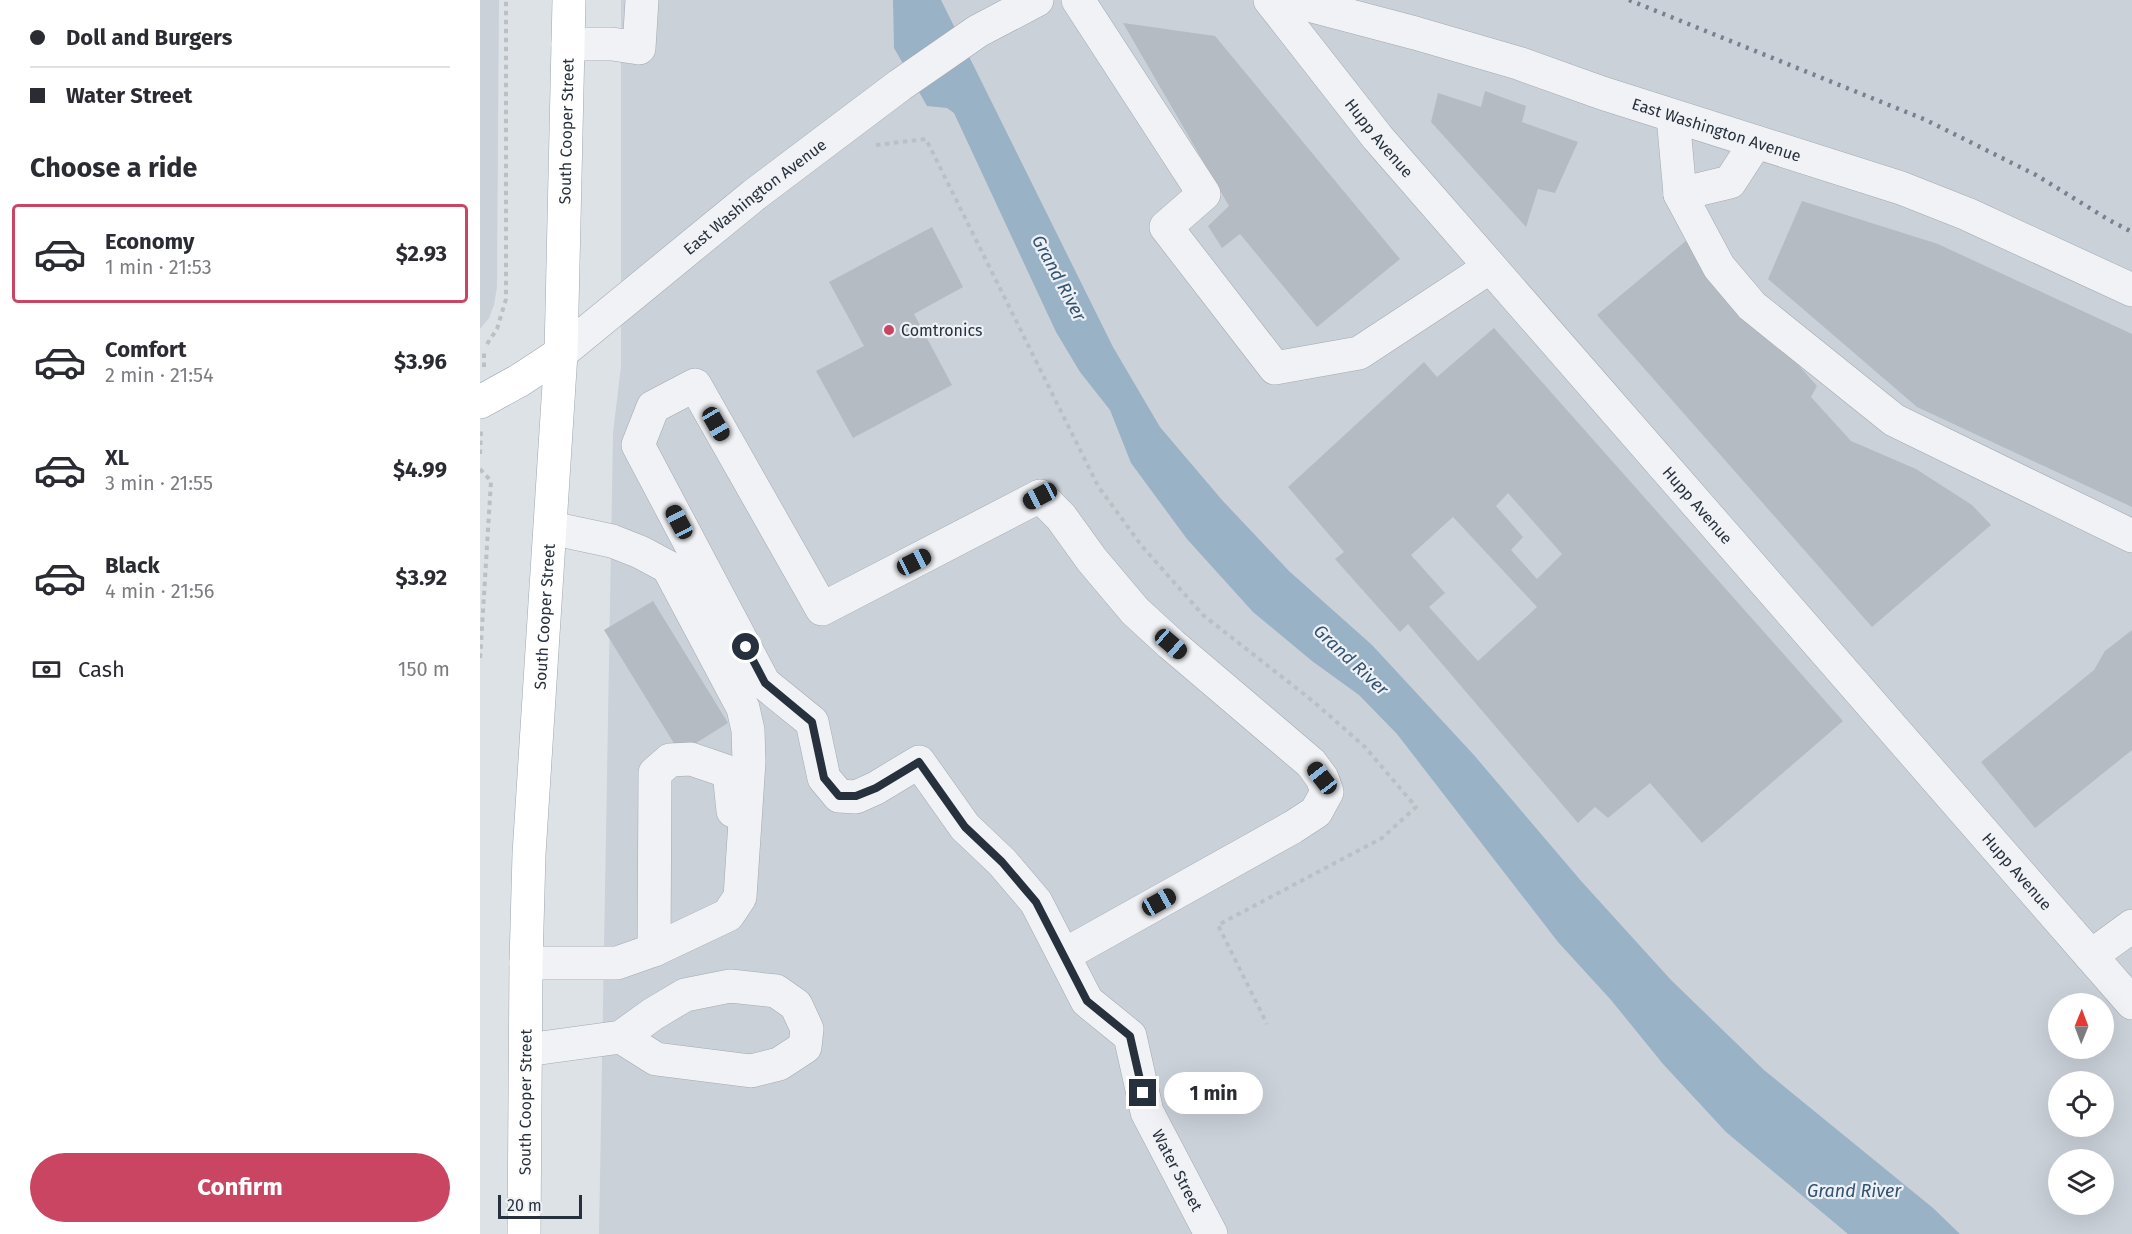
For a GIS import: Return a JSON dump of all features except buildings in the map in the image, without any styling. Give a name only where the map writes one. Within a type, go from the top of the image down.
[{"type":"main road","name":"South Cooper Street","points":[[524,1234],[526,963],[535,750],[552,528],[561,353],[569,0]]},
{"type":"main road","name":"East Washington Avenue","points":[[480,402],[520,380],[561,353]]},
{"type":"street","points":[[568,44],[612,44],[639,48],[642,0]]},
{"type":"street","name":"East Washington Avenue","points":[[561,353],[754,195],[900,85],[978,31],[1037,0]]},
{"type":"street","points":[[1078,0],[1204,194],[1166,227],[1275,368],[1359,353],[1490,267]]},
{"type":"street","name":"Hupp Avenue","points":[[1270,0],[1378,138],[2132,1003]]},
{"type":"street","name":"East Washington Avenue","points":[[1290,0],[1518,63],[1673,116],[1901,188],[1967,214],[2132,290]]},
{"type":"street","points":[[1673,116],[1680,194],[1719,267],[1752,306],[1894,420],[2132,536]]},
{"type":"street","points":[[1680,194],[1730,182],[1756,142]]},
{"type":"street","points":[[695,385],[822,609],[1040,496],[1061,517],[1092,560],[1135,611],[1311,763],[1322,778],[1327,792],[1316,812],[1064,955],[1036,902],[1002,862],[965,827],[919,762],[876,788],[856,796],[839,796],[824,778],[812,722],[765,683],[638,445],[653,407],[695,385]]},
{"type":"street","points":[[526,963],[617,963],[654,950],[729,915],[740,897],[749,762],[748,730],[743,708],[668,567],[640,552],[612,541],[552,528]]},
{"type":"street","points":[[654,950],[655,773],[670,760],[691,759],[729,772],[740,897]]},
{"type":"street","points":[[2091,956],[2132,926]]},
{"type":"street","name":"Water Street","points":[[1064,955],[1087,1001],[1130,1036],[1148,1113],[1211,1234]]},
{"type":"street","points":[[526,1050],[621,1037],[685,994],[730,986],[776,992],[796,1005],[807,1029],[805,1047],[779,1064],[752,1071],[656,1059],[621,1037]]},
{"type":"path","points":[[487,344],[497,329],[506,299],[506,0]]},
{"type":"path","points":[[876,145],[926,140],[1098,486],[1141,545],[1203,615],[1314,702],[1365,747],[1416,807],[1382,838],[1218,925],[1267,1024]]},
{"type":"path","points":[[480,469],[491,481],[480,660]]},
{"type":"shaded area","points":[[480,0],[499,0],[497,287],[489,318],[480,329]]},
{"type":"shaded area","points":[[621,0],[2132,0],[2132,1234],[599,1234],[613,433],[621,366]]},
{"type":"water","name":"Grand River","points":[[893,0],[941,0],[1113,347],[1160,427],[1222,500],[1289,571],[1372,645],[1473,754],[1582,882],[1671,980],[1764,1070],[1933,1208],[1960,1234],[1848,1234],[1726,1132],[1663,1064],[1611,1000],[1558,942],[1397,734],[1359,695],[1312,661],[1253,612],[1187,539],[1131,463],[1110,410],[1080,372],[1056,332],[954,113],[947,108],[927,106],[894,48]]},
{"type":"railway","points":[[1629,0],[1926,120],[2036,175],[2132,232]]},
{"type":"place","name":"Comtronics","points":[[889,330]]},
{"type":"route","points":[[746,647],[765,683],[812,722],[824,778],[839,796],[856,796],[876,788],[919,762],[965,827],[1002,862],[1036,902],[1087,1001],[1130,1036],[1143,1093]]}]
